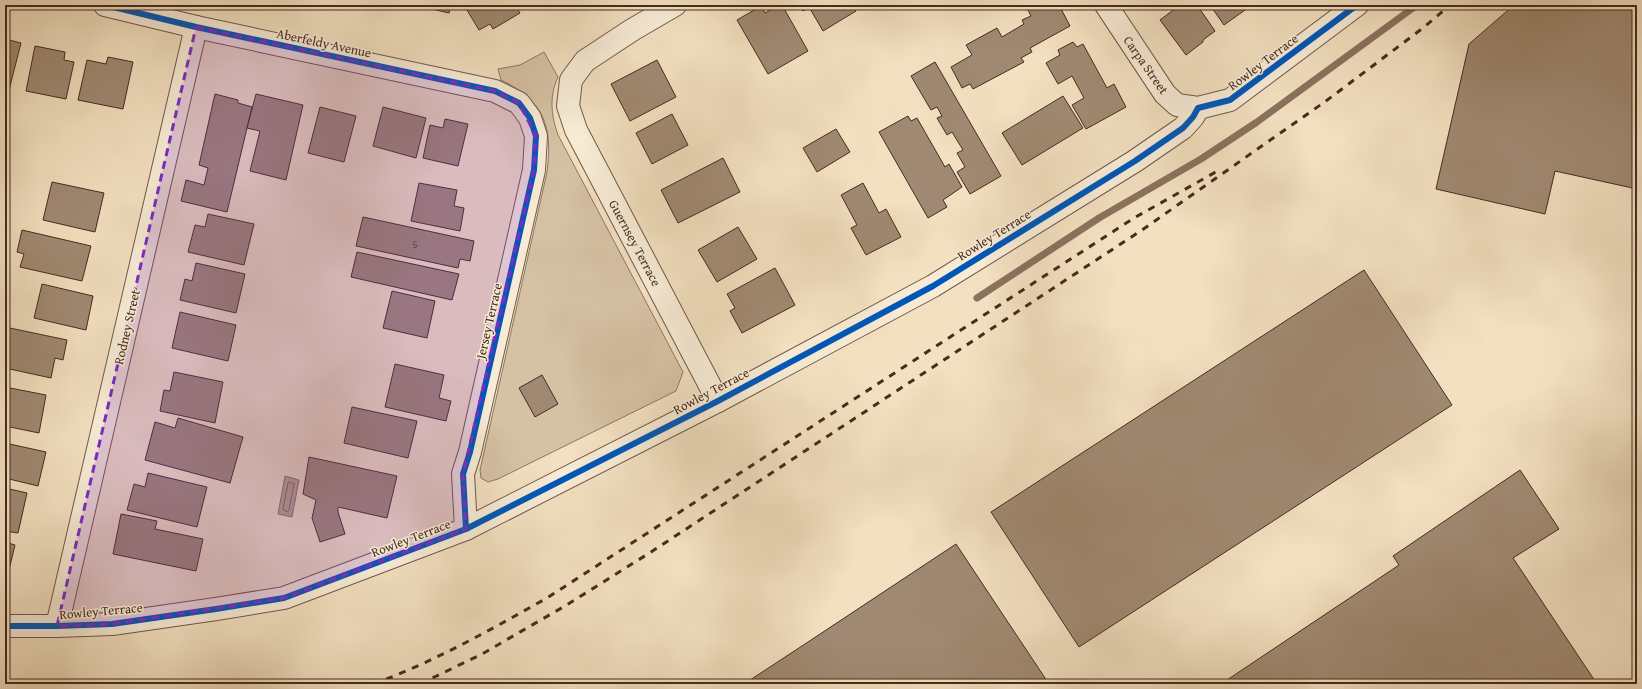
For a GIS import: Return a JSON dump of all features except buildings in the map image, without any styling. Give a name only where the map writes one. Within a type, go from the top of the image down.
[{"type":"street","name":"Aberfeldy Avenue","points":[[105,5],[196,27],[495,91],[519,103],[530,118]]},
{"type":"street","name":"Guernsey Terrace","points":[[675,5],[632,30],[585,61],[571,80],[568,106],[576,130],[718,400]]},
{"type":"street","name":"Carpa Street","points":[[1106,5],[1165,94],[1177,105],[1198,108]]},
{"type":"street","name":"Rowley Terrace","points":[[5,626],[112,624],[284,598],[466,529],[718,400],[933,286],[1135,161],[1183,128],[1198,108],[1230,100],[1356,5]]},
{"type":"street","name":"Rodney Street","points":[[57,626],[196,27]]},
{"type":"street","name":"Jersey Terrace","points":[[466,529],[464,474],[472,445],[534,170],[536,136],[530,118]]},
{"type":"highlighted area","points":[[196,27],[495,91],[519,103],[536,136],[534,170],[463,474],[466,529],[284,598],[112,624],[57,626]]},
{"type":"shaded area","points":[[544,52],[558,77],[553,91],[552,106],[558,135],[683,372],[676,391],[498,479],[488,482],[481,478],[480,470],[547,172],[549,156],[546,128],[536,106],[516,88],[501,80],[498,69],[520,65]]},
{"type":"water","points":[[285,476],[299,480],[292,517],[278,514]]},
{"type":"waterway","points":[[977,298],[1099,218],[1201,159],[1257,122],[1417,5]]},
{"type":"railway","points":[[420,684],[482,654],[565,606],[651,552],[1142,230],[1326,101],[1423,28],[1450,5]]},
{"type":"railway","points":[[373,684],[440,656],[547,598],[1134,218],[1221,169]]},
{"type":"cycle path","points":[[105,5],[196,27],[495,91],[519,103],[530,118],[536,136],[534,170],[470,452],[463,474],[466,529]]},
{"type":"cycle path","points":[[5,626],[112,624],[284,598],[466,529],[718,401],[933,286],[1135,161],[1183,128],[1193,117],[1198,108],[1230,100],[1357,5]]}]
